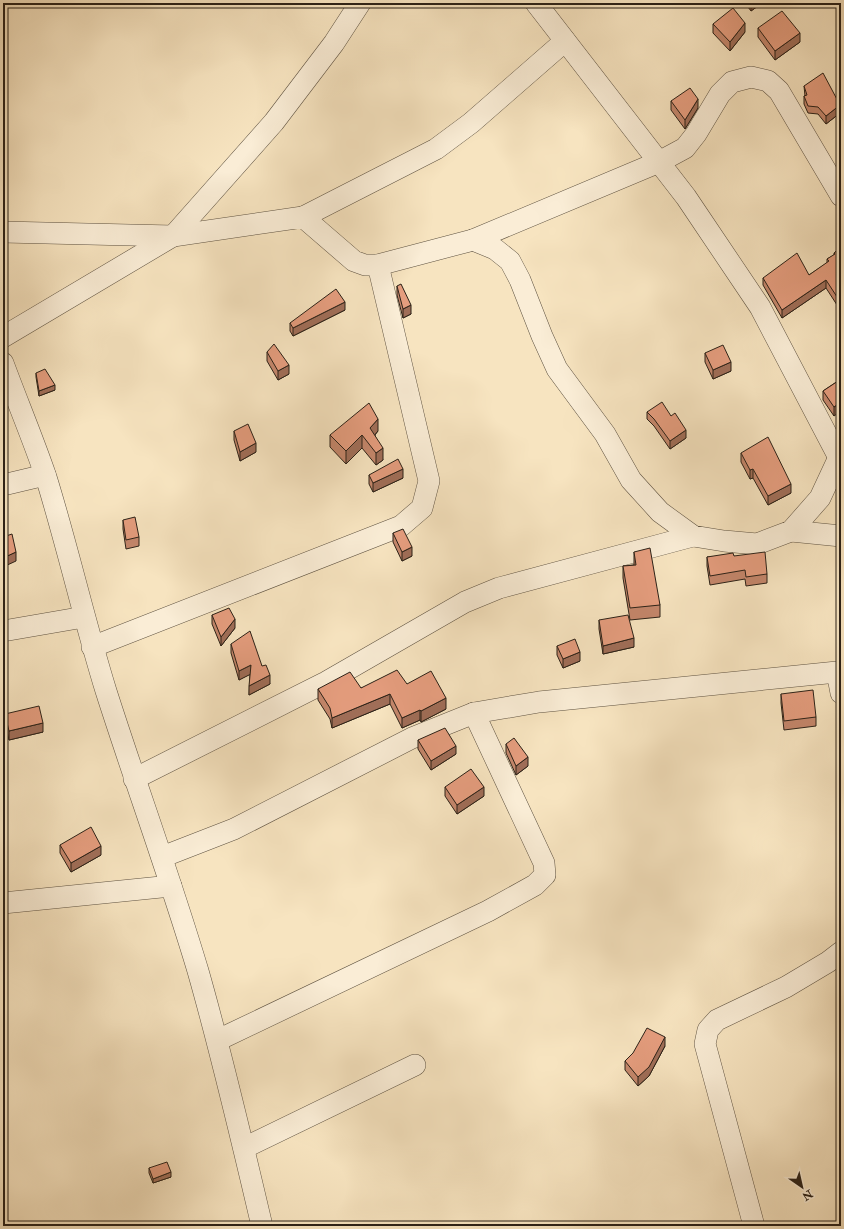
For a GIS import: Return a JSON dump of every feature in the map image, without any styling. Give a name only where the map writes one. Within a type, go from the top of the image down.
[{"type":"street","points":[[3,337],[173,236],[274,122],[334,43],[360,3]]},
{"type":"street","points":[[536,3],[686,197],[760,307],[837,461],[841,493]]},
{"type":"street","points":[[3,232],[173,236],[303,217],[436,149],[472,123],[565,41]]},
{"type":"street","points":[[303,217],[354,261],[366,265],[378,265],[473,240],[660,162],[684,148],[696,134],[720,94],[732,82],[752,77],[768,81],[779,91],[841,196]]},
{"type":"street","points":[[473,240],[495,249],[510,262],[520,280],[542,336],[558,369],[605,434],[631,480],[660,512],[693,536]]},
{"type":"street","points":[[92,647],[400,526],[422,508],[429,481],[378,265]]},
{"type":"street","points":[[3,363],[45,475],[74,572],[92,647],[134,779],[162,857],[218,1040],[262,1226]]},
{"type":"street","points":[[791,532],[820,498],[837,461]]},
{"type":"street","points":[[3,485],[45,475]]},
{"type":"street","points":[[134,779],[326,682],[464,602],[500,588],[693,536],[758,544],[791,532],[841,536]]},
{"type":"street","points":[[3,631],[84,617]]},
{"type":"street","points":[[162,857],[234,829],[412,738],[474,713],[539,702],[839,672],[841,693]]},
{"type":"street","points":[[218,1040],[488,911],[535,885],[545,875],[544,863],[474,713]]},
{"type":"street","points":[[3,903],[171,886]]},
{"type":"street","points":[[754,1226],[705,1044],[708,1030],[717,1020],[786,987],[828,962],[841,952]]},
{"type":"street","points":[[244,1148],[415,1065]]},
{"type":"building","points":[[733,8],[745,23],[730,42],[713,24]]},
{"type":"building","points":[[782,11],[800,33],[775,51],[758,28]]},
{"type":"building","points":[[823,73],[840,105],[826,116],[818,107],[808,106],[804,96],[807,95],[804,86]]},
{"type":"building","points":[[690,88],[698,99],[685,120],[671,101]]},
{"type":"building","points":[[841,247],[841,303],[826,280],[782,310],[763,278],[797,253],[809,275],[829,261],[827,259],[835,254],[834,253]]},
{"type":"building","points":[[401,284],[411,305],[403,309],[397,286]]},
{"type":"building","points":[[336,289],[345,302],[293,328],[290,323]]},
{"type":"building","points":[[274,344],[289,365],[278,371],[267,352]]},
{"type":"building","points":[[723,345],[731,362],[713,370],[705,353]]},
{"type":"building","points":[[45,369],[55,385],[39,391],[36,373]]},
{"type":"building","points":[[841,379],[841,402],[834,407],[823,391]]},
{"type":"building","points":[[662,402],[671,416],[675,413],[686,430],[670,441],[647,412]]},
{"type":"building","points":[[369,403],[378,419],[370,428],[383,448],[376,453],[362,435],[346,451],[330,435]]},
{"type":"building","points":[[248,424],[256,443],[240,452],[234,431]]},
{"type":"building","points":[[768,437],[791,484],[768,496],[753,469],[750,470],[741,453]]},
{"type":"building","points":[[398,459],[403,469],[373,483],[369,475]]},
{"type":"building","points":[[135,517],[139,537],[126,540],[123,520]]},
{"type":"building","points":[[403,529],[412,547],[402,552],[393,533]]},
{"type":"building","points":[[12,534],[16,552],[3,558],[3,537]]},
{"type":"building","points":[[650,548],[660,605],[630,608],[623,566],[636,565],[634,552]]},
{"type":"building","points":[[765,552],[767,574],[746,577],[745,570],[710,576],[707,557],[733,553],[734,556]]},
{"type":"building","points":[[229,608],[235,619],[221,637],[212,615]]},
{"type":"building","points":[[628,615],[634,638],[603,646],[599,620]]},
{"type":"building","points":[[250,631],[262,666],[266,665],[270,675],[249,686],[251,665],[239,671],[231,644]]},
{"type":"building","points":[[575,639],[580,652],[563,659],[557,646]]},
{"type":"building","points":[[397,670],[407,684],[431,671],[446,698],[421,711],[420,710],[402,718],[390,694],[332,718],[330,708],[318,689],[350,672],[361,688]]},
{"type":"building","points":[[813,690],[816,717],[784,721],[781,694]]},
{"type":"building","points":[[39,706],[43,723],[9,731],[5,714]]},
{"type":"building","points":[[445,728],[456,746],[431,761],[418,740]]},
{"type":"building","points":[[514,738],[528,757],[516,766],[506,744]]},
{"type":"building","points":[[471,769],[484,787],[457,805],[445,787]]},
{"type":"building","points":[[91,827],[101,846],[71,863],[60,845]]},
{"type":"building","points":[[647,1028],[665,1037],[649,1067],[638,1077],[625,1061],[633,1053]]},
{"type":"building","points":[[167,1162],[171,1172],[153,1179],[149,1168]]}]
